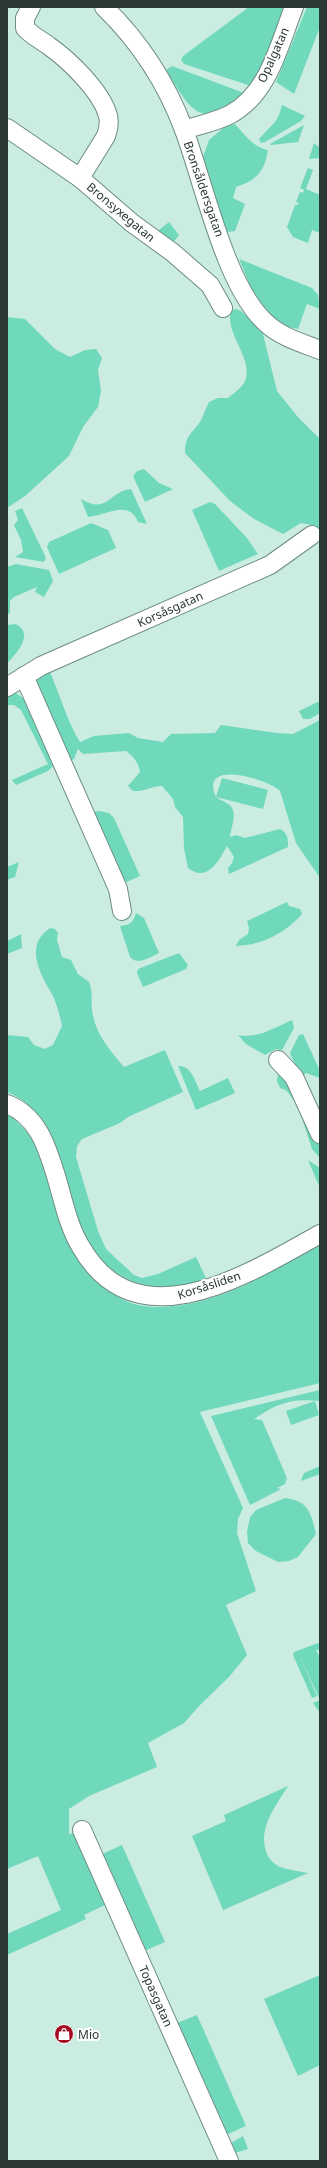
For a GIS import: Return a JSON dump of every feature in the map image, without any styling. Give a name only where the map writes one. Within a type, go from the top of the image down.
[{"type":"street","points":[[31,7],[25,18],[25,28],[50,46],[80,74],[90,85],[108,115],[108,130],[106,136],[80,178]]},
{"type":"street","name":"Bronsåldersgatan","points":[[104,7],[136,42],[169,96],[184,130],[225,253],[247,299],[267,325],[290,339],[320,350]]},
{"type":"street","name":"Opalgatan","points":[[184,130],[230,115],[254,96],[266,78],[294,7]]},
{"type":"street","name":"Bronsyxegatan","points":[[7,128],[80,178],[210,285],[223,308]]},
{"type":"street","name":"Korsåsgatan","points":[[7,687],[41,666],[270,565],[312,536]]},
{"type":"street","points":[[24,676],[118,889],[122,911]]},
{"type":"street","points":[[278,1060],[294,1077],[320,1134]]},
{"type":"street","name":"Korsåsliden","points":[[7,1104],[23,1113],[32,1122],[46,1144],[73,1231],[80,1246],[101,1273],[118,1286],[133,1293],[165,1297],[191,1294],[251,1271],[320,1234]]},
{"type":"street","name":"Topasgatan","points":[[82,1830],[229,2161]]},
{"type":"green space","points":[[249,7],[286,7],[262,68],[251,86],[184,64],[181,60],[183,56]]},
{"type":"green space","points":[[307,7],[320,7],[320,27],[294,94],[276,82]]},
{"type":"green space","points":[[172,66],[244,93],[217,112],[207,114],[198,112],[183,96],[166,70]]},
{"type":"green space","points":[[282,105],[305,116],[301,121],[261,143],[259,139],[275,122]]},
{"type":"green space","points":[[235,124],[254,144],[268,150],[265,164],[258,174],[249,182],[236,187],[233,198],[245,204],[235,231],[227,232],[202,160],[209,140],[226,126]]},
{"type":"green space","points":[[304,125],[298,142],[270,144]]},
{"type":"green space","points":[[314,143],[320,148],[320,158],[309,159]]},
{"type":"green space","points":[[308,168],[313,170],[306,189],[320,195],[320,233],[312,230],[308,243],[293,237],[287,227],[295,205],[298,205],[299,203],[296,202],[300,192],[303,193],[304,190],[300,188]]},
{"type":"green space","points":[[169,222],[179,235],[170,247],[154,234]]},
{"type":"green space","points":[[239,259],[312,288],[318,295],[320,309],[307,304],[298,329],[284,326],[274,320],[260,306]]},
{"type":"green space","points":[[236,309],[241,311],[262,330],[277,391],[297,416],[320,439],[320,535],[312,525],[301,523],[283,534],[254,519],[230,501],[185,453],[185,446],[188,437],[201,420],[209,402],[218,398],[228,398],[244,383],[247,374],[246,365],[235,338],[230,320],[231,311]]},
{"type":"green space","points":[[7,317],[25,319],[55,349],[70,357],[85,350],[96,349],[102,358],[98,370],[101,391],[98,407],[83,427],[69,456],[25,496],[7,508]]},
{"type":"green space","points":[[144,469],[159,483],[173,489],[145,502],[133,476],[137,471]]},
{"type":"green space","points":[[131,489],[147,524],[138,522],[134,515],[129,511],[123,510],[88,517],[81,499],[90,503],[103,503],[124,491]]},
{"type":"green space","points":[[210,502],[215,504],[247,538],[258,554],[219,571],[192,510]]},
{"type":"green space","points":[[22,508],[46,558],[44,562],[15,557],[23,552],[21,540],[14,525],[18,520],[15,511]]},
{"type":"green space","points":[[91,523],[108,530],[116,548],[59,574],[47,547],[49,542]]},
{"type":"green space","points":[[16,564],[49,570],[53,581],[44,597],[35,592],[37,587],[14,597],[10,601],[10,613],[7,615],[7,567]]},
{"type":"green space","points":[[16,624],[24,633],[24,639],[19,649],[7,664],[7,625]]},
{"type":"green space","points":[[50,672],[67,717],[80,742],[94,736],[129,733],[138,738],[163,742],[171,734],[215,733],[221,725],[293,734],[320,720],[320,878],[296,843],[280,791],[274,786],[238,775],[226,775],[217,778],[213,785],[216,797],[228,804],[233,811],[234,819],[230,837],[236,835],[245,838],[280,829],[286,834],[288,839],[288,847],[229,874],[228,868],[234,857],[227,846],[216,864],[207,872],[195,872],[188,868],[184,848],[183,817],[175,807],[173,799],[162,786],[133,791],[128,786],[140,772],[137,763],[129,753],[126,751],[83,754],[78,749],[74,759],[67,762],[33,692],[36,674]]},
{"type":"green space","points":[[16,693],[24,699],[52,757],[53,766],[48,771],[16,785],[12,780],[48,764],[21,710],[14,705],[7,705],[7,694]]},
{"type":"green space","points":[[320,701],[320,713],[310,719],[303,719],[299,711]]},
{"type":"green space","points":[[222,778],[268,790],[263,809],[216,797]]},
{"type":"green space","points":[[100,811],[109,813],[114,818],[140,876],[122,884],[90,812]]},
{"type":"green space","points":[[19,862],[15,877],[7,880],[7,867]]},
{"type":"green space","points":[[287,902],[289,906],[300,909],[302,914],[295,921],[280,933],[264,941],[236,946],[239,940],[248,934],[249,928],[247,921]]},
{"type":"green space","points":[[136,913],[144,918],[159,953],[140,961],[133,960],[130,957],[120,926],[131,923]]},
{"type":"green space","points":[[50,928],[55,929],[58,933],[57,940],[62,957],[71,960],[78,974],[89,982],[92,1010],[96,1026],[99,1034],[113,1054],[124,1067],[165,1050],[183,1092],[128,1117],[120,1123],[82,1139],[77,1146],[76,1157],[98,1231],[106,1249],[134,1275],[142,1278],[158,1274],[196,1257],[206,1278],[190,1284],[174,1287],[157,1287],[127,1279],[113,1271],[100,1260],[82,1231],[52,1136],[34,1110],[22,1100],[7,1092],[7,1035],[28,1037],[34,1045],[45,1049],[53,1045],[62,1026],[53,996],[37,961],[37,943],[42,935]]},
{"type":"green space","points":[[21,934],[22,948],[7,954],[7,941]]},
{"type":"green space","points":[[179,953],[188,965],[186,969],[143,987],[137,973],[138,969]]},
{"type":"green space","points":[[292,1020],[294,1028],[282,1050],[276,1049],[265,1055],[246,1044],[238,1035],[245,1036],[259,1034]]},
{"type":"green space","points":[[303,1034],[320,1071],[320,1078],[306,1073],[301,1078],[290,1053],[299,1035]]},
{"type":"green space","points":[[178,1066],[182,1066],[189,1071],[200,1091],[228,1078],[235,1093],[196,1110]]},
{"type":"green space","points":[[278,1074],[293,1088],[320,1147],[320,1158],[312,1149],[298,1106],[286,1090],[280,1088],[277,1081]]},
{"type":"green space","points":[[7,1114],[19,1124],[35,1145],[45,1170],[60,1223],[76,1256],[100,1284],[123,1300],[138,1305],[151,1307],[190,1304],[241,1287],[320,1242],[320,1383],[200,1412],[243,1508],[238,1519],[237,1533],[256,1591],[226,1605],[247,1655],[229,1677],[184,1723],[148,1743],[157,1767],[89,1796],[69,1809],[69,1834],[77,1832],[107,1904],[84,1915],[86,1919],[7,1955],[7,1934],[61,1910],[38,1856],[7,1869]]},
{"type":"green space","points":[[308,1160],[320,1168],[320,1188]]},
{"type":"green space","points":[[320,1390],[320,1401],[301,1400],[285,1403],[270,1409],[254,1419],[262,1420],[287,1478],[285,1484],[277,1488],[281,1489],[250,1505],[211,1416]]},
{"type":"green space","points":[[315,1401],[319,1415],[291,1425],[286,1411]]},
{"type":"green space","points":[[320,1466],[320,1474],[301,1481],[304,1473]]},
{"type":"green space","points":[[285,1498],[299,1502],[308,1509],[316,1534],[298,1557],[289,1561],[278,1562],[256,1551],[248,1543],[247,1532],[250,1517],[256,1510]]},
{"type":"green space","points":[[318,1643],[320,1644],[320,1650],[316,1650],[320,1658],[320,1700],[300,1657],[317,1696],[312,1698],[293,1655],[294,1652]]},
{"type":"green space","points":[[320,1700],[320,1713],[313,1703]]},
{"type":"green space","points":[[288,1786],[269,1818],[264,1836],[264,1845],[268,1856],[276,1865],[283,1868],[308,1873],[223,1910],[192,1836],[226,1821],[224,1815]]},
{"type":"green space","points":[[122,1845],[165,1942],[144,1951],[102,1854]]},
{"type":"green space","points":[[320,1975],[320,2065],[298,2076],[264,1999]]},
{"type":"green space","points":[[197,2015],[246,2126],[226,2135],[177,2023]]},
{"type":"green space","points":[[243,2136],[248,2149],[235,2153],[231,2143]]},
{"type":"place","name":"Mio","points":[[64,2034]]}]
